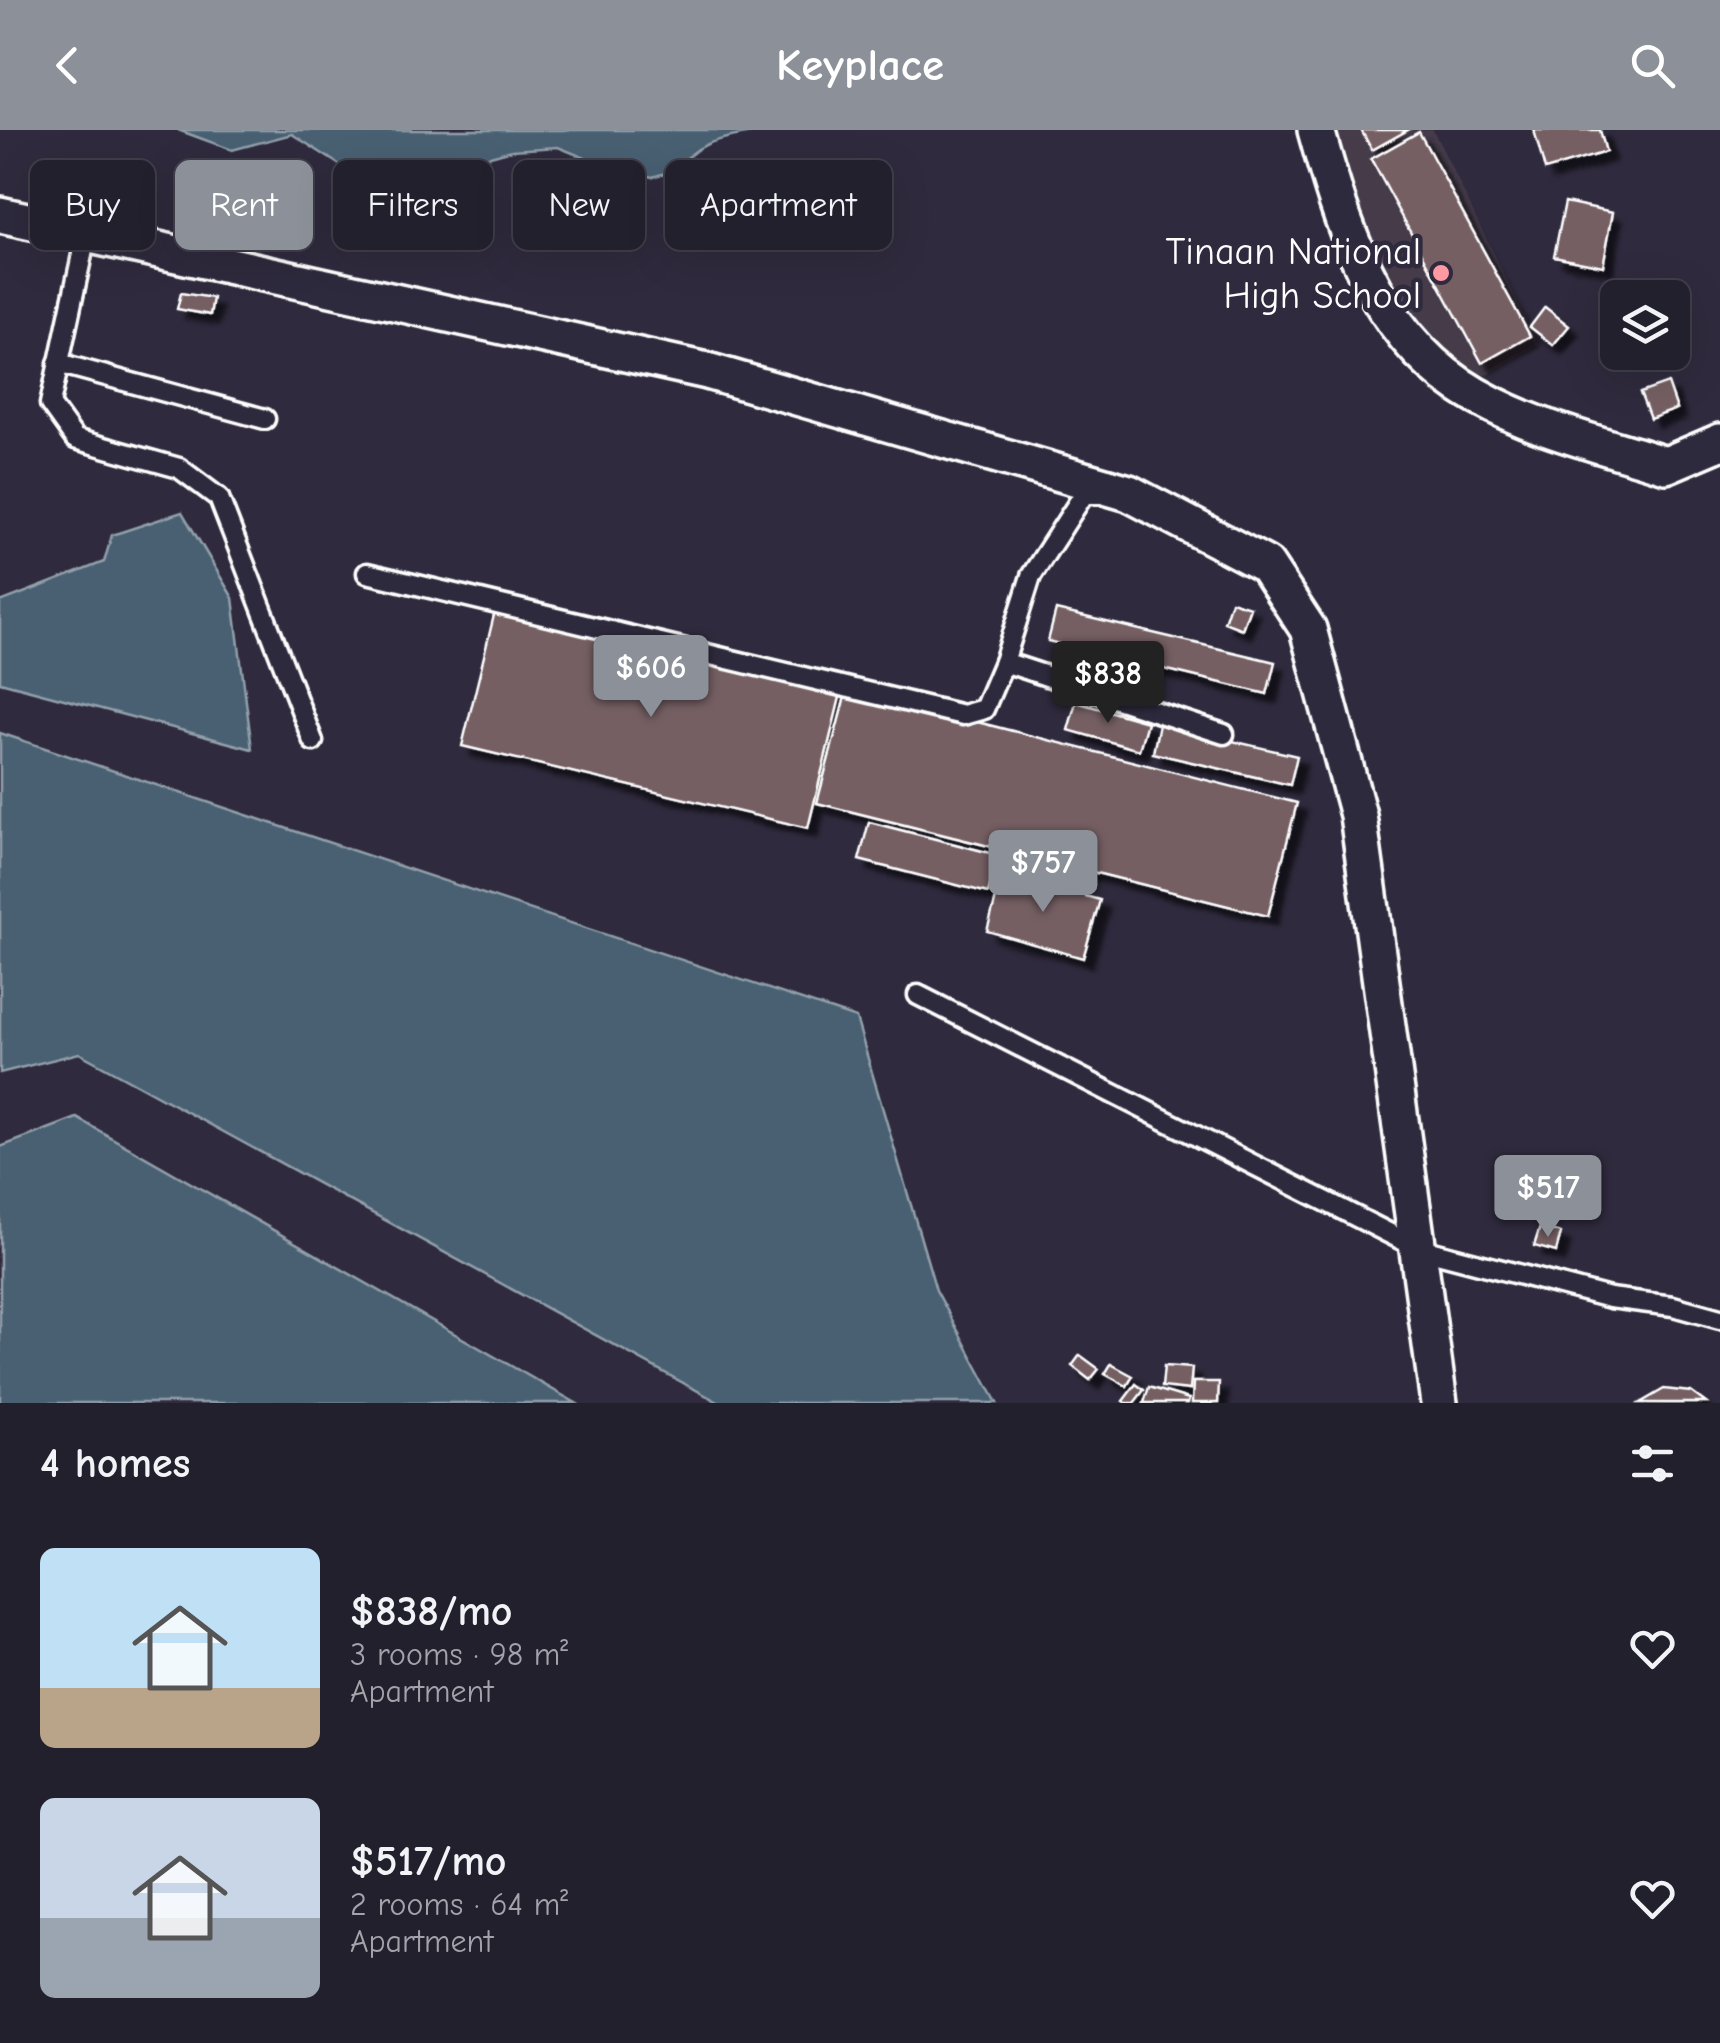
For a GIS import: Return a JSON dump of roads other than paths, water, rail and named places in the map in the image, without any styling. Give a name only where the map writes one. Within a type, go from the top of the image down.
[{"type":"street","points":[[1316,130],[1338,212],[1382,304],[1413,345],[1459,385],[1530,420],[1666,465],[1720,442]]},
{"type":"street","points":[[0,216],[30,223]]},
{"type":"street","points":[[150,250],[707,371],[1129,493],[1266,565],[1308,629],[1358,815],[1440,1403]]},
{"type":"lane","points":[[83,250],[50,404],[75,439],[180,468],[218,498],[313,741]]},
{"type":"lane","points":[[58,363],[265,420]]},
{"type":"lane","points":[[368,572],[963,715],[984,709],[1032,576],[1084,494],[1129,493]]},
{"type":"lane","points":[[1004,662],[1224,734]]},
{"type":"lane","points":[[918,995],[1418,1248],[1610,1298],[1673,1306],[1720,1319]]},
{"type":"water","points":[[178,130],[765,130],[706,145],[686,160],[665,160],[665,173],[652,177],[645,175],[645,160],[590,160],[558,147],[512,150],[476,160],[333,161],[292,134],[232,150]]},
{"type":"water","points":[[182,512],[233,598],[252,749],[0,682],[0,602],[104,562],[112,535]]},
{"type":"water","points":[[0,733],[856,1018],[936,1290],[997,1403],[720,1403],[79,1053],[0,1073]]},
{"type":"water","points":[[77,1118],[576,1403],[0,1403],[0,1147]]},
{"type":"place","name":"Tinaan National High School","points":[[1441,273]]}]
